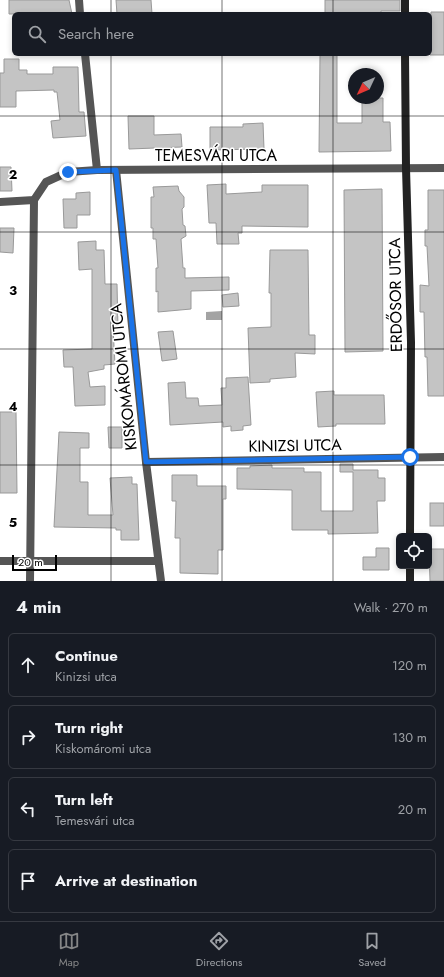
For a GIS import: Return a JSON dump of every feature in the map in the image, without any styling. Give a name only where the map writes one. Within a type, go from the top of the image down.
[{"type":"street","points":[[79,0],[80,12]]},
{"type":"street","points":[[405,0],[405,12]]},
{"type":"street","points":[[85,56],[97,170]]},
{"type":"street","name":"ERDŐSOR UTCA","points":[[405,56],[406,168],[411,342],[410,533]]},
{"type":"street","name":"TEMESVÁRI UTCA","points":[[34,200],[46,182],[68,172],[97,170],[444,168]]},
{"type":"street","name":"KISKOMÁROMI UTCA","points":[[116,170],[146,462],[161,581]]},
{"type":"street","points":[[0,202],[34,200],[29,561],[30,581]]},
{"type":"street","name":"KINIZSI UTCA","points":[[146,462],[444,457]]},
{"type":"street","points":[[0,561],[158,561]]},
{"type":"street","points":[[410,569],[410,581]]},
{"type":"shaded area","points":[[222,311],[222,320],[206,320],[206,312]]},
{"type":"building","points":[[9,0],[69,0],[72,12],[12,12],[12,14],[9,14]]},
{"type":"building","points":[[116,0],[151,0],[152,12],[117,12]]},
{"type":"building","points":[[325,0],[400,0],[400,11],[325,12]]},
{"type":"building","points":[[432,12],[444,12],[444,55],[432,55]]},
{"type":"building","points":[[320,56],[337,56],[337,123],[362,123],[362,104],[383,104],[383,122],[390,122],[391,151],[319,152]]},
{"type":"building","points":[[4,59],[19,59],[19,70],[27,70],[27,74],[53,74],[53,67],[78,67],[79,112],[84,112],[86,136],[53,138],[51,121],[60,120],[57,92],[54,92],[54,90],[16,91],[16,107],[0,107],[0,73],[4,73]]},
{"type":"building","points":[[128,116],[154,116],[154,135],[181,134],[182,147],[129,149]]},
{"type":"building","points":[[263,123],[264,149],[210,150],[210,127],[243,127],[243,124]]},
{"type":"building","points":[[0,167],[11,167],[12,191],[0,191]]},
{"type":"building","points":[[226,184],[226,194],[262,192],[262,185],[308,185],[308,227],[242,226],[242,233],[238,233],[239,244],[217,244],[216,223],[209,223],[207,185]]},
{"type":"building","points":[[178,186],[179,191],[184,197],[184,207],[182,209],[183,225],[185,226],[186,236],[181,239],[185,278],[229,277],[229,290],[191,291],[191,309],[158,312],[156,268],[158,268],[156,239],[153,239],[153,228],[151,228],[151,197],[154,197],[153,187]]},
{"type":"building","points":[[382,189],[383,351],[345,352],[344,190]]},
{"type":"building","points":[[428,190],[444,190],[444,396],[428,396],[424,312],[420,312],[420,285],[429,286],[427,246],[425,246],[425,230],[428,230]]},
{"type":"building","points":[[90,192],[90,215],[77,215],[77,228],[64,228],[63,199],[76,199],[76,193]]},
{"type":"building","points":[[0,228],[14,228],[13,253],[0,252]]},
{"type":"building","points":[[96,241],[96,250],[104,250],[105,284],[117,284],[118,328],[113,328],[115,364],[104,365],[104,369],[88,372],[90,387],[105,386],[105,405],[75,406],[73,367],[64,367],[63,350],[92,349],[92,269],[79,270],[78,242]]},
{"type":"building","points":[[270,250],[308,250],[309,335],[315,335],[315,354],[295,353],[296,377],[270,379],[270,382],[250,383],[248,328],[271,327],[271,293],[269,293]]},
{"type":"building","points":[[238,293],[239,306],[223,307],[222,295]]},
{"type":"building","points":[[173,331],[177,359],[162,361],[158,332]]},
{"type":"building","points":[[248,377],[251,425],[243,426],[243,430],[231,431],[231,426],[223,427],[223,422],[170,425],[168,383],[185,382],[186,398],[198,398],[199,406],[222,405],[221,388],[226,388],[226,378]]},
{"type":"building","points":[[334,391],[334,395],[384,395],[385,424],[336,424],[336,426],[318,427],[316,392]]},
{"type":"building","points":[[0,412],[16,412],[17,493],[0,493]]},
{"type":"building","points":[[108,427],[122,427],[122,448],[109,448]]},
{"type":"building","points":[[59,432],[89,433],[89,448],[80,448],[80,482],[88,482],[88,515],[113,515],[110,478],[132,477],[132,484],[137,484],[139,540],[121,540],[121,530],[116,530],[116,528],[54,527]]},
{"type":"building","points":[[340,464],[353,464],[353,470],[378,470],[378,478],[385,478],[385,501],[377,501],[378,533],[328,534],[328,530],[292,530],[292,490],[237,489],[237,468],[272,465],[272,468],[304,468],[304,472],[321,472],[321,511],[353,511],[353,472],[340,472]]},
{"type":"building","points":[[172,475],[197,475],[197,486],[226,486],[226,499],[223,499],[223,550],[218,550],[218,574],[180,573],[180,538],[175,538],[176,501],[172,501]]},
{"type":"building","points":[[430,503],[444,503],[444,526],[430,526]]},
{"type":"building","points":[[376,548],[389,548],[389,570],[363,570],[363,557],[376,557]]},
{"type":"building","points":[[432,549],[444,549],[444,581],[430,581],[430,569],[432,569]]},
{"type":"route","points":[[68,172],[116,170],[146,462],[410,457]]}]
